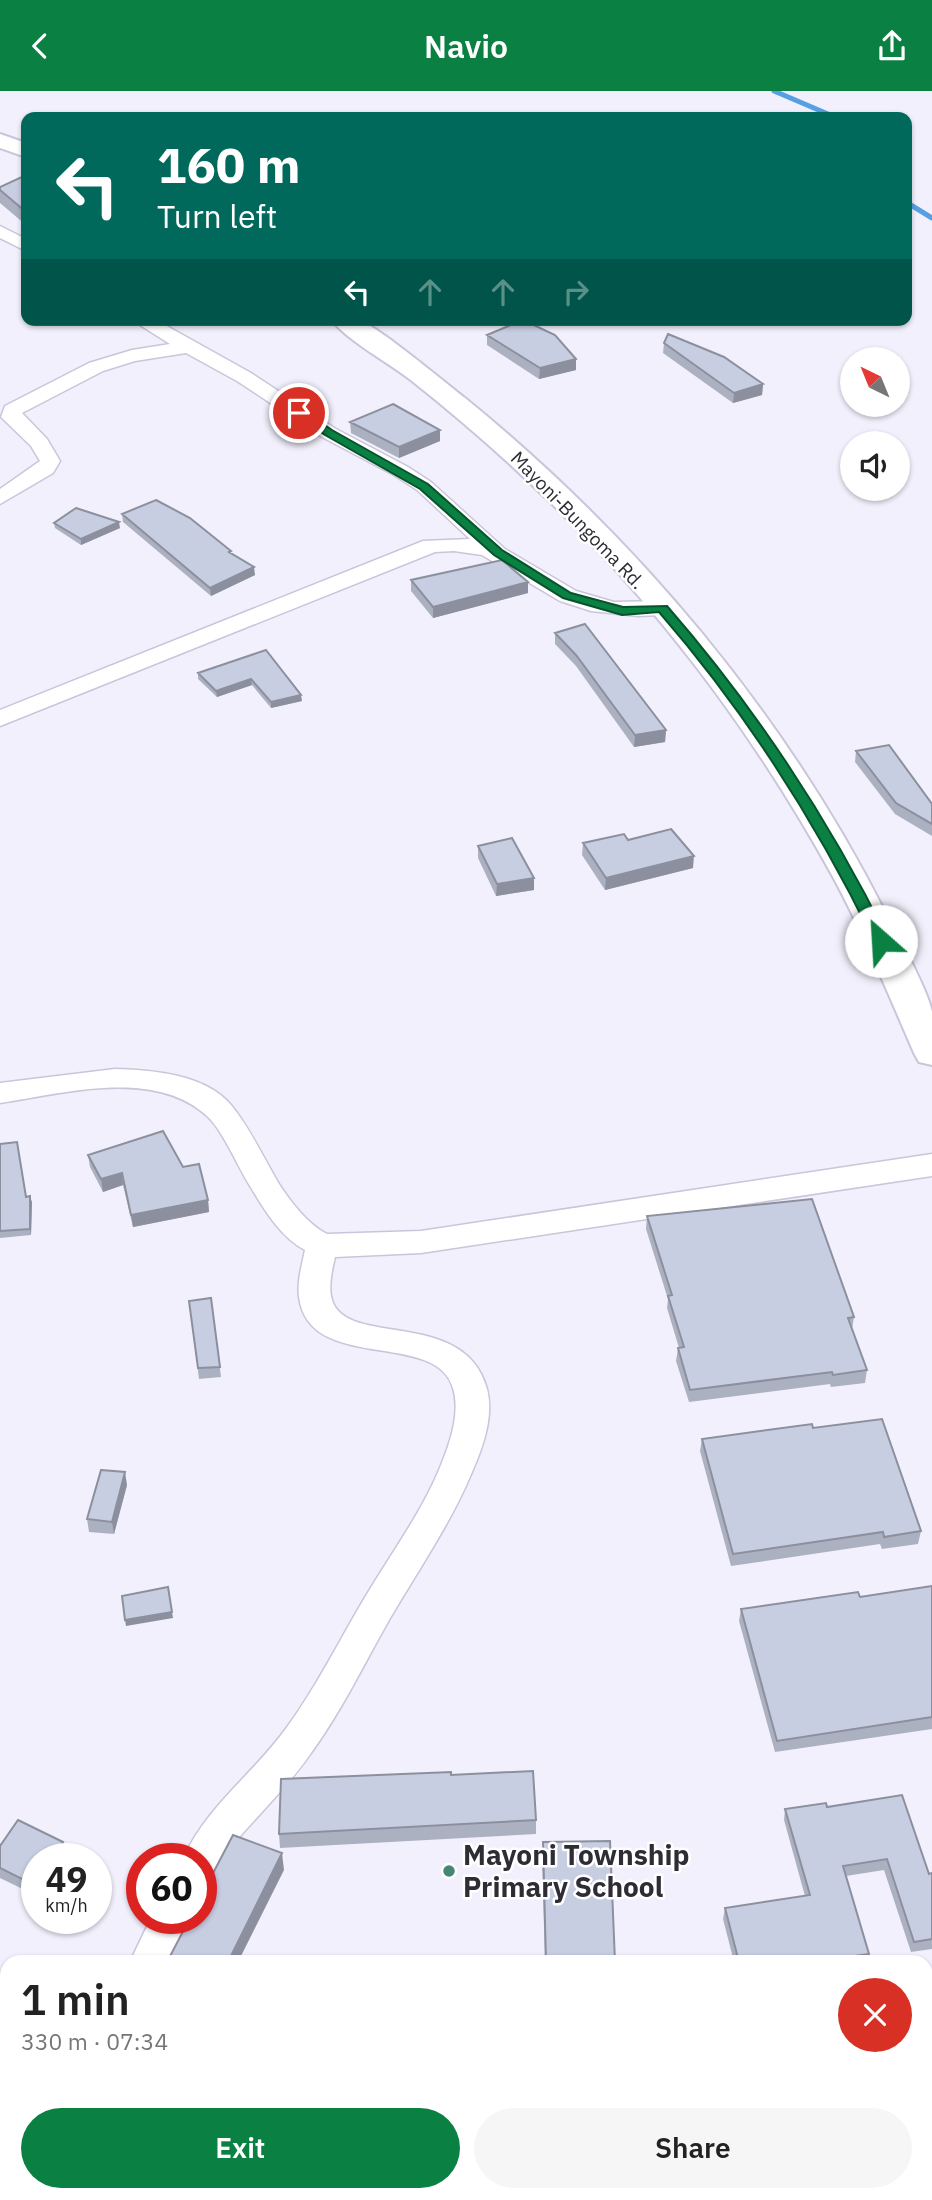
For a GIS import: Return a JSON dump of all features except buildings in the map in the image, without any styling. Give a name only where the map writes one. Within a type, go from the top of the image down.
[{"type":"main road","points":[[0,140],[21,149]]},
{"type":"main road","name":"Mayoni-Bungoma Rd.","points":[[352,326],[448,397],[531,470],[695,646],[762,737],[849,875],[932,1053]]},
{"type":"street","points":[[0,231],[21,243]]},
{"type":"street","points":[[151,326],[244,377],[328,433],[424,486],[498,553]]},
{"type":"street","points":[[0,498],[46,469],[50,461],[40,443],[11,417],[12,410],[96,367],[132,356],[185,347]]},
{"type":"street","points":[[0,719],[412,551],[449,543],[482,547],[498,553],[582,602],[622,611],[662,608]]},
{"type":"street","points":[[0,1093],[90,1082],[140,1080],[169,1083],[190,1090],[207,1098],[220,1111],[279,1209],[293,1226],[322,1245],[343,1247],[421,1242],[932,1165]]},
{"type":"street","points":[[212,1843],[273,1773],[304,1732],[447,1490],[465,1453],[471,1431],[473,1409],[468,1382],[443,1355],[425,1347],[351,1332],[318,1308],[316,1283],[322,1245]]},
{"type":"street","points":[[154,1955],[164,1934]]},
{"type":"waterway","points":[[774,91],[823,112]]},
{"type":"waterway","points":[[912,206],[932,218]]},
{"type":"place","name":"Mayoni Township Primary School","points":[[449,1871]]},
{"type":"route","points":[[299,413],[328,433],[424,486],[498,553],[514,560],[567,596],[612,610],[662,608],[695,646],[762,737],[813,814],[849,875],[881,941]]}]
